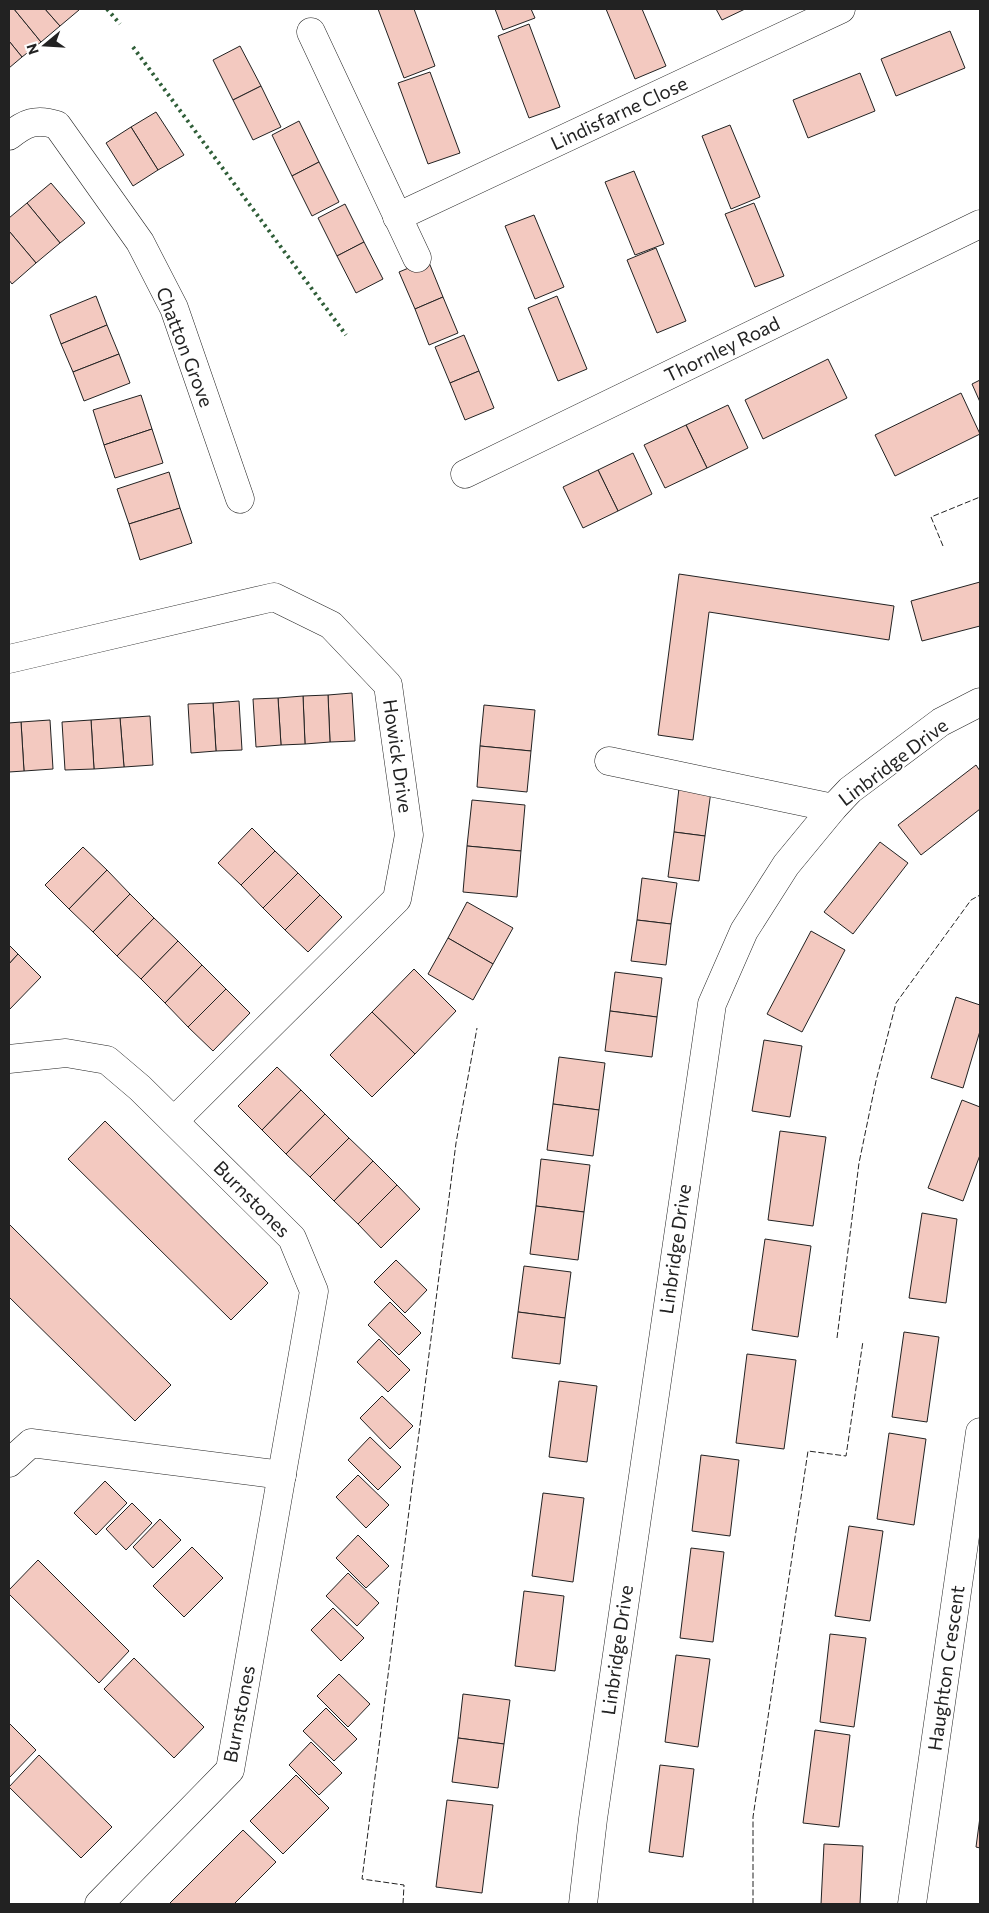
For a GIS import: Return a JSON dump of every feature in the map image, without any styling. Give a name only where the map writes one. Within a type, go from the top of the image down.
[{"type":"street","name":"Lindisfarne Close","points":[[397,218],[841,9]]},
{"type":"street","points":[[311,32],[417,258]]},
{"type":"street","name":"Chatton Grove","points":[[9,136],[22,126],[43,120],[56,125],[140,242],[174,308],[240,499]]},
{"type":"street","name":"Thornley Road","points":[[465,474],[980,224]]},
{"type":"street","name":"Howick Drive","points":[[9,659],[274,597],[331,625],[388,684],[409,835],[397,899],[174,1122]]},
{"type":"street","name":"Linbridge Drive","points":[[583,1904],[594,1809],[712,1004],[744,931],[786,865],[833,808],[850,790],[941,722],[980,702]]},
{"type":"street","points":[[609,761],[833,808]]},
{"type":"street","name":"Burnstones","points":[[9,1059],[66,1053],[107,1060],[140,1088],[292,1238],[314,1291],[230,1770],[99,1904]]},
{"type":"street","name":"Haughton Crescent","points":[[912,1904],[980,1432]]},
{"type":"street","points":[[9,1463],[30,1443],[282,1475]]},
{"type":"building","points":[[9,9],[14,9],[41,42],[22,57],[9,41]]},
{"type":"building","points":[[14,9],[45,9],[60,26],[41,42]]},
{"type":"building","points":[[45,9],[77,9],[79,10],[60,26]]},
{"type":"building","points":[[378,9],[414,9],[435,66],[404,78]]},
{"type":"building","points":[[495,9],[531,9],[535,18],[503,30]]},
{"type":"building","points":[[606,9],[642,9],[666,66],[635,79]]},
{"type":"building","points":[[716,9],[745,9],[722,20]]},
{"type":"building","points":[[529,24],[560,107],[529,118],[498,36]]},
{"type":"building","points":[[950,31],[965,68],[896,96],[881,59]]},
{"type":"building","points":[[9,41],[22,57],[9,68]]},
{"type":"building","points":[[240,46],[261,86],[233,100],[213,60]]},
{"type":"building","points":[[430,72],[460,153],[428,164],[398,83]]},
{"type":"building","points":[[860,73],[875,111],[808,138],[793,100]]},
{"type":"building","points":[[261,86],[281,127],[253,140],[233,100]]},
{"type":"building","points":[[156,112],[184,155],[158,170],[131,127]]},
{"type":"building","points":[[299,121],[319,162],[292,176],[272,135]]},
{"type":"building","points":[[730,125],[760,197],[731,209],[702,136]]},
{"type":"building","points":[[131,127],[158,170],[133,186],[106,143]]},
{"type":"building","points":[[319,162],[339,202],[312,216],[292,176]]},
{"type":"building","points":[[634,171],[664,244],[635,255],[605,182]]},
{"type":"building","points":[[51,183],[85,223],[60,243],[27,203]]},
{"type":"building","points":[[27,203],[60,243],[36,263],[9,231],[9,218]]},
{"type":"building","points":[[754,203],[784,276],[755,287],[725,214]]},
{"type":"building","points":[[345,204],[364,242],[337,256],[318,218]]},
{"type":"building","points":[[534,215],[564,287],[535,299],[505,226]]},
{"type":"building","points":[[9,231],[36,263],[12,284],[9,280]]},
{"type":"building","points":[[364,242],[383,279],[356,293],[337,256]]},
{"type":"building","points":[[656,248],[686,321],[657,333],[627,260]]},
{"type":"building","points":[[428,260],[443,297],[415,309],[399,272]]},
{"type":"building","points":[[96,296],[107,325],[61,344],[50,315]]},
{"type":"building","points":[[557,296],[587,369],[558,381],[528,308]]},
{"type":"building","points":[[443,297],[458,333],[429,345],[415,309]]},
{"type":"building","points":[[107,325],[119,354],[73,372],[61,344]]},
{"type":"building","points":[[464,335],[479,371],[450,383],[435,347]]},
{"type":"building","points":[[119,354],[130,383],[84,401],[73,372]]},
{"type":"building","points":[[828,359],[847,398],[763,439],[745,400]]},
{"type":"building","points":[[479,371],[494,408],[465,420],[450,383]]},
{"type":"building","points":[[980,380],[980,402],[972,384]]},
{"type":"building","points":[[961,393],[980,434],[895,476],[875,435]]},
{"type":"building","points":[[141,395],[152,429],[104,445],[93,410]]},
{"type":"building","points":[[728,405],[748,448],[707,468],[686,425]]},
{"type":"building","points":[[686,425],[707,468],[665,488],[644,445]]},
{"type":"building","points":[[152,429],[163,463],[115,478],[104,445]]},
{"type":"building","points":[[633,453],[652,494],[618,511],[598,470]]},
{"type":"building","points":[[598,470],[618,511],[583,528],[563,487]]},
{"type":"building","points":[[169,472],[180,508],[129,524],[117,489]]},
{"type":"building","points":[[180,508],[192,543],[140,560],[129,524]]},
{"type":"building","points":[[679,574],[894,606],[889,640],[709,612],[693,740],[658,735]]},
{"type":"building","points":[[980,582],[980,626],[922,641],[911,601]]},
{"type":"building","points":[[352,693],[355,741],[330,742],[328,695]]},
{"type":"building","points":[[328,695],[330,742],[305,744],[303,696]]},
{"type":"building","points":[[303,696],[305,744],[281,745],[278,698]]},
{"type":"building","points":[[278,698],[281,745],[256,747],[253,699]]},
{"type":"building","points":[[239,701],[242,750],[216,751],[213,703]]},
{"type":"building","points":[[213,703],[216,751],[191,753],[188,704]]},
{"type":"building","points":[[484,705],[535,710],[531,751],[480,746]]},
{"type":"building","points":[[150,716],[153,765],[124,767],[120,718]]},
{"type":"building","points":[[120,718],[124,767],[94,769],[91,720]]},
{"type":"building","points":[[50,720],[53,769],[24,771],[21,722]]},
{"type":"building","points":[[91,720],[94,769],[65,770],[62,722]]},
{"type":"building","points":[[21,722],[24,771],[9,772],[9,723]]},
{"type":"building","points":[[480,746],[531,751],[527,792],[477,787]]},
{"type":"building","points":[[976,765],[980,771],[980,809],[921,855],[898,825]]},
{"type":"building","points":[[679,788],[711,791],[705,836],[674,832]]},
{"type":"building","points":[[472,800],[525,805],[521,851],[467,846]]},
{"type":"building","points":[[252,828],[275,851],[241,885],[218,863]]},
{"type":"building","points":[[674,832],[705,836],[699,881],[668,877]]},
{"type":"building","points":[[880,842],[908,863],[853,934],[824,912]]},
{"type":"building","points":[[467,846],[521,851],[517,897],[463,892]]},
{"type":"building","points":[[83,847],[107,870],[69,909],[45,885]]},
{"type":"building","points":[[275,851],[298,873],[263,908],[241,885]]},
{"type":"building","points":[[107,870],[130,894],[93,932],[69,909]]},
{"type":"building","points":[[298,873],[320,895],[285,930],[263,908]]},
{"type":"building","points":[[642,878],[677,883],[671,924],[637,920]]},
{"type":"building","points":[[130,894],[154,918],[117,956],[93,932]]},
{"type":"building","points":[[320,895],[342,917],[308,952],[285,930]]},
{"type":"building","points":[[467,902],[513,928],[493,964],[448,938]]},
{"type":"building","points":[[154,918],[178,941],[141,979],[117,956]]},
{"type":"building","points":[[637,920],[671,924],[666,965],[631,961]]},
{"type":"building","points":[[811,931],[845,950],[802,1032],[767,1014]]},
{"type":"building","points":[[448,938],[493,964],[473,1000],[428,974]]},
{"type":"building","points":[[178,941],[202,965],[165,1003],[141,979]]},
{"type":"building","points":[[9,945],[18,954],[9,964]]},
{"type":"building","points":[[18,954],[41,977],[9,1010],[9,964]]},
{"type":"building","points":[[202,965],[226,989],[188,1027],[165,1003]]},
{"type":"building","points":[[414,969],[456,1011],[415,1054],[372,1012]]},
{"type":"building","points":[[615,972],[662,978],[657,1017],[610,1011]]},
{"type":"building","points":[[226,989],[250,1013],[213,1051],[188,1027]]},
{"type":"building","points":[[956,997],[980,1005],[980,1031],[963,1088],[931,1078]]},
{"type":"building","points":[[610,1011],[657,1017],[652,1057],[605,1051]]},
{"type":"building","points":[[372,1012],[415,1054],[372,1097],[330,1055]]},
{"type":"building","points":[[764,1040],[802,1046],[790,1117],[752,1111]]},
{"type":"building","points":[[559,1057],[605,1063],[599,1110],[553,1104]]},
{"type":"building","points":[[277,1067],[301,1090],[262,1130],[238,1106]]},
{"type":"building","points":[[301,1090],[325,1114],[286,1154],[262,1130]]},
{"type":"building","points":[[962,1100],[980,1107],[980,1155],[963,1201],[928,1188]]},
{"type":"building","points":[[553,1104],[599,1110],[593,1156],[547,1150]]},
{"type":"building","points":[[325,1114],[349,1138],[310,1177],[286,1154]]},
{"type":"building","points":[[105,1121],[268,1283],[231,1320],[68,1159]]},
{"type":"building","points":[[780,1131],[826,1137],[813,1226],[768,1220]]},
{"type":"building","points":[[349,1138],[373,1161],[334,1201],[310,1177]]},
{"type":"building","points":[[541,1159],[590,1165],[584,1212],[536,1206]]},
{"type":"building","points":[[373,1161],[397,1185],[358,1224],[334,1201]]},
{"type":"building","points":[[397,1185],[420,1209],[381,1248],[358,1224]]},
{"type":"building","points":[[536,1206],[584,1212],[578,1260],[530,1254]]},
{"type":"building","points":[[922,1213],[957,1219],[946,1303],[909,1298]]},
{"type":"building","points":[[9,1224],[171,1385],[135,1421],[9,1297]]},
{"type":"building","points":[[765,1239],[811,1246],[798,1337],[752,1330]]},
{"type":"building","points":[[396,1260],[427,1290],[405,1313],[374,1282]]},
{"type":"building","points":[[524,1266],[571,1272],[565,1318],[518,1312]]},
{"type":"building","points":[[390,1302],[421,1333],[399,1355],[368,1325]]},
{"type":"building","points":[[518,1312],[565,1318],[560,1364],[512,1358]]},
{"type":"building","points":[[904,1332],[939,1337],[927,1422],[892,1417]]},
{"type":"building","points":[[379,1339],[410,1370],[388,1392],[357,1362]]},
{"type":"building","points":[[747,1354],[796,1360],[784,1449],[736,1443]]},
{"type":"building","points":[[559,1381],[597,1386],[587,1462],[549,1457]]},
{"type":"building","points":[[382,1396],[413,1426],[390,1449],[360,1418]]},
{"type":"building","points":[[889,1433],[926,1439],[914,1525],[877,1519]]},
{"type":"building","points":[[370,1437],[401,1467],[378,1490],[348,1460]]},
{"type":"building","points":[[701,1455],[739,1460],[730,1536],[692,1531]]},
{"type":"building","points":[[358,1475],[389,1505],[366,1528],[336,1497]]},
{"type":"building","points":[[105,1481],[127,1503],[96,1535],[74,1513]]},
{"type":"building","points":[[543,1493],[584,1498],[573,1582],[532,1576]]},
{"type":"building","points":[[132,1503],[152,1523],[126,1550],[106,1529]]},
{"type":"building","points":[[160,1519],[181,1540],[153,1568],[133,1547]]},
{"type":"building","points":[[849,1526],[883,1531],[870,1621],[835,1616]]},
{"type":"building","points":[[358,1535],[389,1566],[366,1588],[336,1558]]},
{"type":"building","points":[[192,1547],[223,1578],[184,1617],[153,1586]]},
{"type":"building","points":[[691,1548],[724,1552],[713,1642],[680,1638]]},
{"type":"building","points":[[38,1560],[129,1651],[99,1683],[9,1594],[9,1590]]},
{"type":"building","points":[[348,1573],[379,1603],[357,1626],[326,1596]]},
{"type":"building","points":[[524,1591],[564,1596],[555,1671],[515,1666]]},
{"type":"building","points":[[333,1608],[364,1638],[341,1661],[311,1630]]},
{"type":"building","points":[[830,1634],[866,1638],[854,1727],[820,1722]]},
{"type":"building","points":[[676,1655],[710,1659],[698,1747],[665,1742]]},
{"type":"building","points":[[134,1658],[204,1727],[174,1758],[104,1689]]},
{"type":"building","points":[[339,1674],[370,1704],[348,1727],[317,1696]]},
{"type":"building","points":[[463,1694],[510,1700],[504,1744],[458,1738]]},
{"type":"building","points":[[326,1708],[357,1739],[334,1761],[303,1731]]},
{"type":"building","points":[[9,1723],[36,1750],[9,1778]]},
{"type":"building","points":[[815,1730],[850,1735],[839,1827],[803,1823]]},
{"type":"building","points":[[458,1738],[504,1744],[498,1788],[452,1782]]},
{"type":"building","points":[[311,1742],[342,1773],[319,1795],[289,1765]]},
{"type":"building","points":[[39,1755],[112,1827],[81,1858],[9,1787]]},
{"type":"building","points":[[660,1765],[694,1769],[683,1857],[649,1852]]},
{"type":"building","points":[[296,1775],[329,1808],[283,1854],[250,1821]]},
{"type":"building","points":[[447,1800],[493,1805],[482,1893],[436,1887]]},
{"type":"building","points":[[980,1817],[980,1848],[976,1847]]},
{"type":"building","points":[[243,1830],[276,1862],[234,1904],[170,1903]]},
{"type":"building","points":[[824,1844],[863,1846],[860,1904],[821,1904]]},
{"type":"hedge","points":[[107,9],[120,24]]},
{"type":"hedge","points":[[133,47],[346,335]]},
{"type":"fence","points":[[943,546],[931,517],[980,497]]},
{"type":"fence","points":[[837,1338],[859,1163],[876,1081],[896,1003],[971,900],[980,895]]},
{"type":"fence","points":[[403,1904],[404,1885],[362,1879],[456,1143],[477,1028]]},
{"type":"fence","points":[[753,1904],[753,1817],[808,1451],[846,1456],[863,1341]]}]
